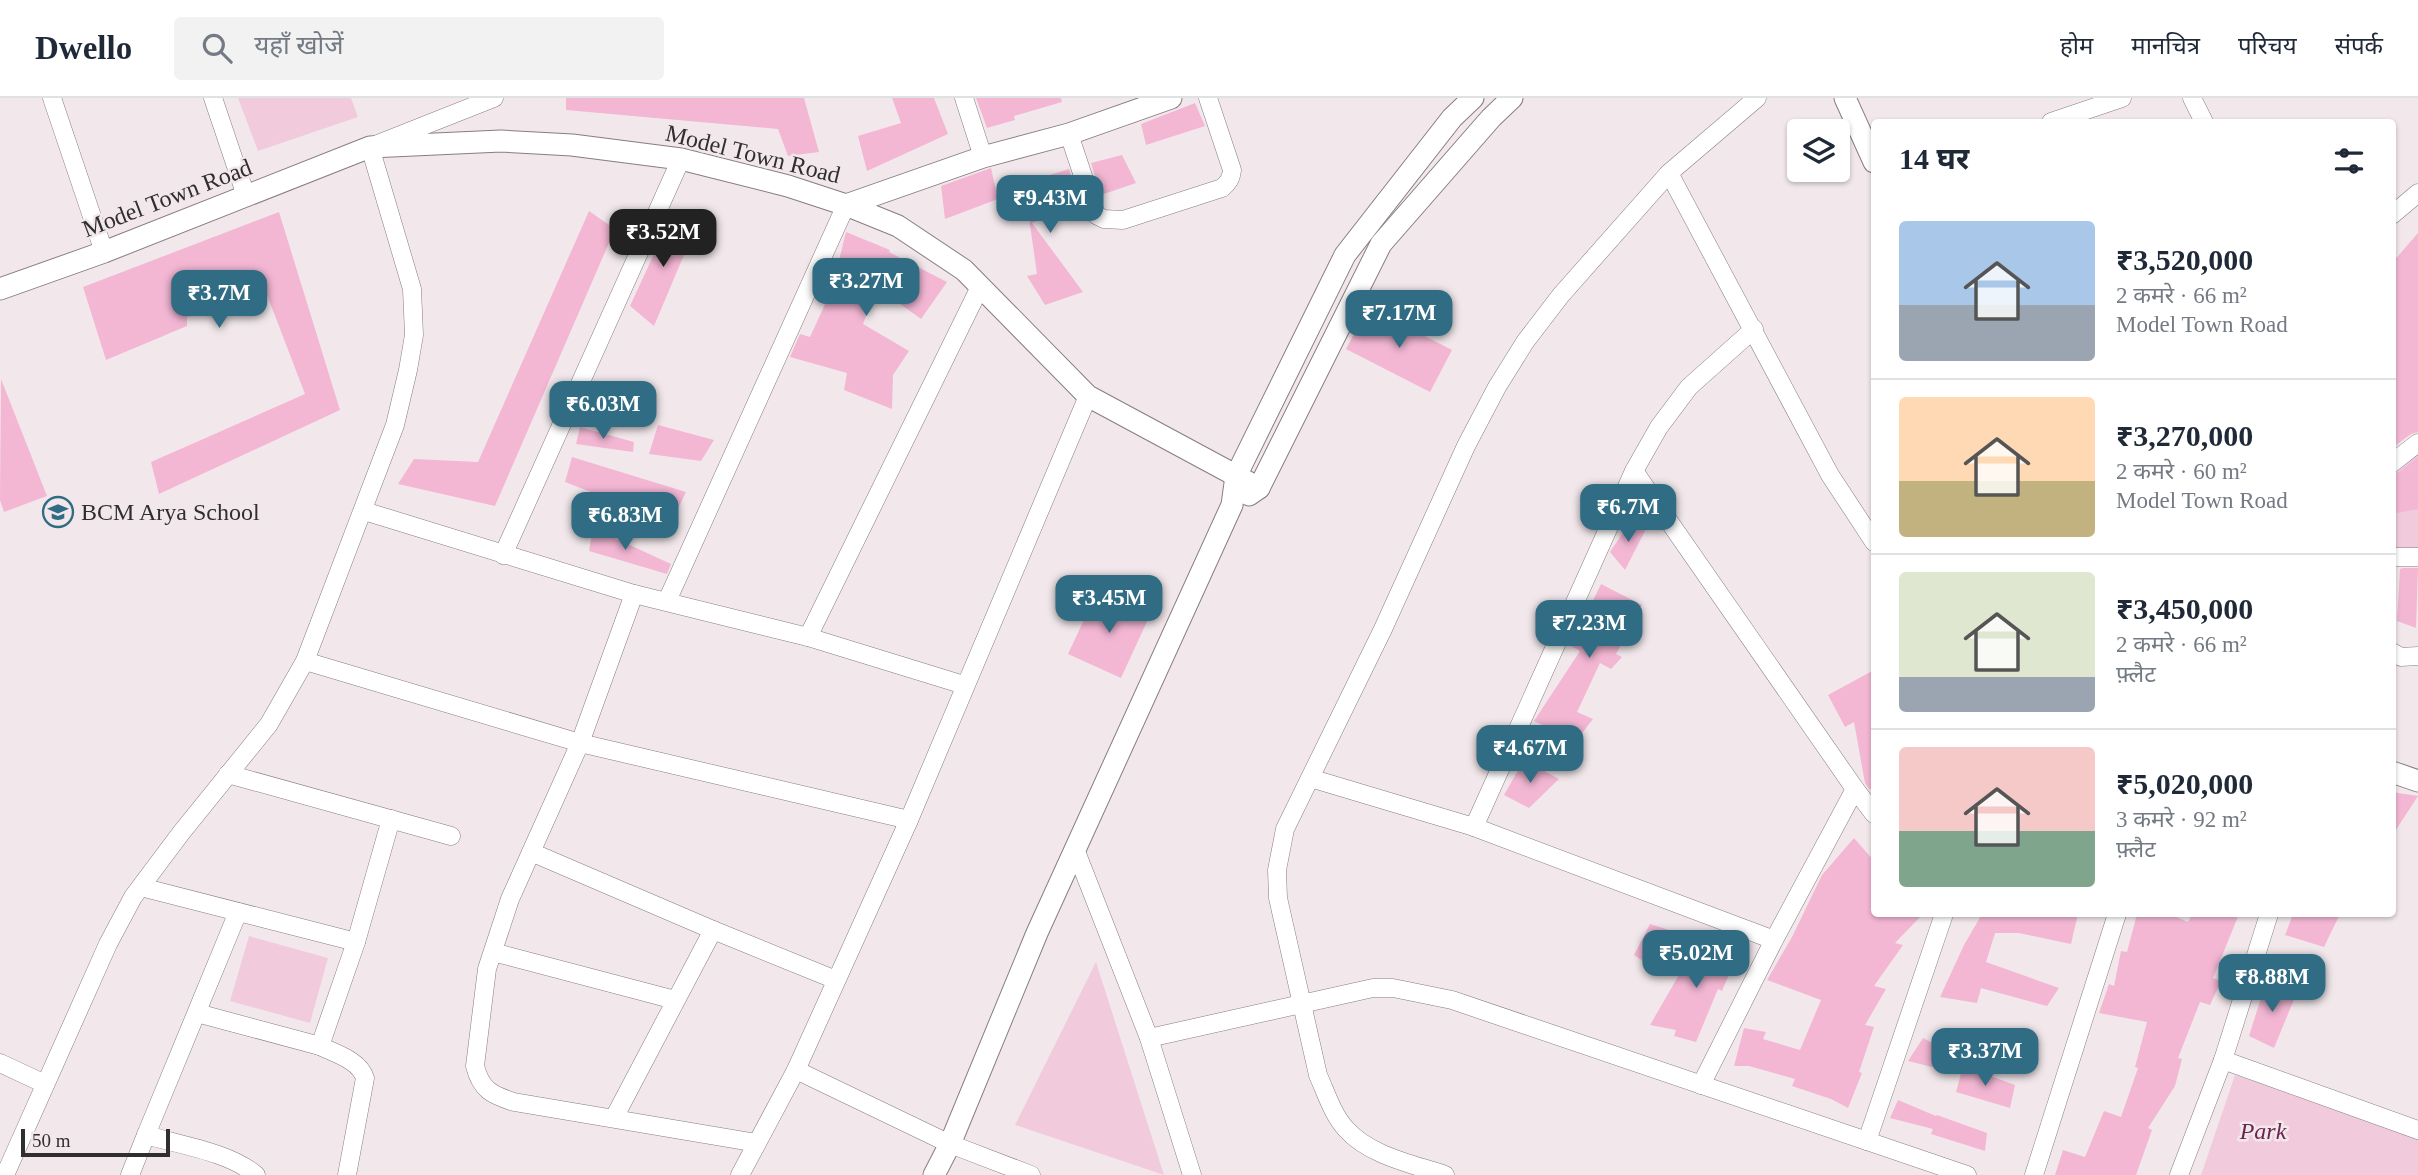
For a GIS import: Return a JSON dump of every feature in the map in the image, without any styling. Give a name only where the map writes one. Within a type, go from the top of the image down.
[{"type":"street","points":[[52,98],[104,251]]},
{"type":"street","points":[[213,98],[246,196]]},
{"type":"street","points":[[5,1175],[108,944],[133,897],[269,724],[304,661],[395,425],[414,335],[412,289],[370,148],[494,98]]},
{"type":"street","points":[[964,98],[983,157]]},
{"type":"street","points":[[667,601],[846,205],[983,157],[1069,134],[1171,98]]},
{"type":"street","points":[[1069,134],[1096,215],[1114,221],[1124,220],[1222,188],[1227,184],[1232,170],[1208,98]]},
{"type":"street","points":[[934,1175],[950,1144],[1037,933],[1232,505],[1236,476],[1345,255],[1452,118],[1473,98]]},
{"type":"street","points":[[1232,505],[1259,488],[1381,244],[1490,118],[1512,98]]},
{"type":"street","points":[[1445,1175],[1380,1153],[1346,1129],[1330,1103],[1318,1075],[1278,898],[1277,870],[1285,829],[1382,629],[1466,446],[1497,387],[1525,342],[1561,295],[1670,173],[1757,98]]},
{"type":"street","points":[[1845,98],[1871,155]]},
{"type":"street","points":[[2061,119],[2122,98]]},
{"type":"street","points":[[2192,98],[2202,119]]},
{"type":"street","name":"Model Town Road","points":[[0,289],[370,148],[501,141],[572,145],[681,159],[788,186],[898,226],[964,270],[1088,396],[1259,488]]},
{"type":"street","points":[[503,555],[681,159]]},
{"type":"street","points":[[1670,173],[1830,475],[1871,537]]},
{"type":"street","points":[[2396,212],[2418,193]]},
{"type":"street","points":[[808,637],[980,287]]},
{"type":"street","points":[[1474,827],[1634,471],[1659,427],[1689,387],[1754,329]]},
{"type":"street","points":[[740,1175],[796,1070],[909,820],[1088,396]]},
{"type":"street","points":[[2396,460],[2418,443]]},
{"type":"street","points":[[1634,471],[1871,810]]},
{"type":"street","points":[[363,511],[634,594],[808,637],[964,685]]},
{"type":"street","points":[[2396,557],[2418,557]]},
{"type":"street","points":[[634,594],[580,743],[510,899],[487,969],[475,1066],[477,1075],[485,1090],[514,1102],[757,1143]]},
{"type":"street","points":[[2396,654],[2401,657],[2418,656]]},
{"type":"street","points":[[304,661],[580,743],[909,820]]},
{"type":"street","points":[[2396,773],[2418,781]]},
{"type":"street","points":[[228,774],[451,836]]},
{"type":"street","points":[[1310,778],[1474,827],[1774,940]]},
{"type":"street","points":[[1701,1085],[1774,940],[1855,789]]},
{"type":"street","points":[[320,1046],[356,942],[391,819]]},
{"type":"street","points":[[1075,849],[1149,1038],[1192,1175]]},
{"type":"street","points":[[531,852],[836,980]]},
{"type":"street","points":[[141,887],[356,942]]},
{"type":"street","points":[[130,1175],[238,912]]},
{"type":"street","points":[[1867,1141],[1943,917]]},
{"type":"street","points":[[2034,1175],[2116,917]]},
{"type":"street","points":[[2179,1175],[2223,1060],[2268,917]]},
{"type":"street","points":[[614,1118],[713,930]]},
{"type":"street","points":[[493,952],[675,1000]]},
{"type":"street","points":[[1149,1038],[1373,988],[1424,993],[1452,1000],[1967,1175]]},
{"type":"street","points":[[197,1013],[320,1046],[353,1062],[363,1070],[366,1078],[347,1175]]},
{"type":"street","points":[[2223,1060],[2418,1130]]},
{"type":"street","points":[[0,1063],[45,1084]]},
{"type":"street","points":[[796,1070],[950,1144],[1031,1175]]},
{"type":"street","points":[[145,1135],[225,1158],[246,1167],[256,1175]]},
{"type":"green space","points":[[238,98],[351,98],[358,117],[258,151]]},
{"type":"green space","points":[[2418,447],[2418,552],[2396,552],[2396,465]]},
{"type":"green space","points":[[249,936],[328,958],[310,1023],[230,1001]]},
{"type":"green space","points":[[1096,962],[1164,1175],[1015,1125]]},
{"type":"green space","name":"Park","points":[[2235,1075],[2418,1134],[2418,1175],[2201,1175]]},
{"type":"building","points":[[566,98],[804,98],[819,152],[788,156],[778,129],[566,110]]},
{"type":"building","points":[[892,98],[934,98],[948,134],[867,171],[858,136],[901,123]]},
{"type":"building","points":[[976,98],[1061,98],[1062,102],[1014,116],[1015,120],[987,128]]},
{"type":"building","points":[[1195,103],[1205,126],[1146,145],[1141,124]]},
{"type":"building","points":[[1122,155],[1136,183],[1101,195],[1091,163]]},
{"type":"building","points":[[991,168],[998,199],[945,219],[941,186]]},
{"type":"building","points":[[1069,169],[1079,201],[1032,223],[1083,292],[1045,305],[1027,276],[1037,274],[1024,183]]},
{"type":"building","points":[[589,211],[615,229],[495,506],[398,484],[414,459],[478,462]]},
{"type":"building","points":[[279,212],[340,410],[159,494],[151,462],[305,394],[267,295],[187,317],[187,326],[106,360],[83,287]]},
{"type":"building","points":[[672,215],[697,224],[654,326],[630,306]]},
{"type":"building","points":[[846,232],[890,250],[889,252],[947,282],[921,319],[877,287],[863,324],[909,351],[893,375],[892,409],[844,390],[847,373],[790,357],[800,334],[810,337],[832,289]]},
{"type":"building","points":[[2418,233],[2418,432],[2396,445],[2396,258]]},
{"type":"building","points":[[1368,307],[1452,350],[1430,392],[1346,349]]},
{"type":"building","points":[[1,379],[47,496],[4,512],[0,500]]},
{"type":"building","points":[[658,425],[714,440],[701,461],[649,454]]},
{"type":"building","points":[[580,427],[634,442],[633,452],[576,444]]},
{"type":"building","points":[[572,457],[686,492],[666,533],[616,505],[617,502],[565,482]]},
{"type":"building","points":[[2418,457],[2418,509],[2396,513],[2396,473]]},
{"type":"building","points":[[1630,522],[1646,529],[1625,570],[1610,552]]},
{"type":"building","points":[[593,528],[671,564],[667,574],[589,551]]},
{"type":"building","points":[[2418,568],[2416,628],[2397,621],[2400,569]]},
{"type":"building","points":[[1601,584],[1642,605],[1616,654],[1622,657],[1611,669],[1600,663],[1577,712],[1593,719],[1576,741],[1534,721],[1580,651],[1571,646]]},
{"type":"building","points":[[1097,592],[1150,615],[1121,678],[1068,654]]},
{"type":"building","points":[[1871,672],[1871,789],[1865,783],[1854,722],[1845,727],[1828,695]]},
{"type":"building","points":[[1524,760],[1559,779],[1529,808],[1504,795]]},
{"type":"building","points":[[2396,793],[2418,796],[2396,830]]},
{"type":"building","points":[[1854,838],[1871,858],[1871,917],[1920,917],[1895,943],[1903,945],[1874,986],[1886,989],[1865,1025],[1874,1027],[1859,1072],[1862,1073],[1848,1108],[1831,1099],[1792,1086],[1795,1079],[1749,1066],[1734,1066],[1744,1028],[1766,1032],[1763,1039],[1800,1050],[1821,1000],[1767,980],[1792,937],[1822,875]]},
{"type":"building","points":[[1980,917],[2077,917],[2071,944],[2019,933],[1995,933],[1986,962],[2059,988],[2047,1006],[1981,988],[1977,1003],[1940,997]]},
{"type":"building","points":[[2136,917],[2176,917],[2188,922],[2190,917],[2238,917],[2213,978],[2221,981],[2210,1005],[2200,1002],[2178,1058],[2182,1059],[2175,1086],[2148,1128],[2152,1130],[2136,1175],[2055,1175],[2063,1150],[2085,1157],[2104,1111],[2121,1117],[2138,1068],[2135,1067],[2147,1022],[2099,1013],[2109,984],[2114,986],[2121,951],[2127,952]]},
{"type":"building","points":[[2292,917],[2339,917],[2324,947],[2285,935]]},
{"type":"building","points":[[1650,924],[1669,930],[1652,967],[1634,955]]},
{"type":"building","points":[[1701,937],[1739,951],[1722,991],[1718,989],[1696,1042],[1674,1036],[1676,1030],[1650,1025]]},
{"type":"building","points":[[2266,982],[2297,992],[2274,1048],[2249,1036]]},
{"type":"building","points":[[1923,1038],[1952,1053],[1944,1070],[1908,1061]]},
{"type":"building","points":[[1963,1066],[2015,1085],[2010,1108],[1956,1092]]},
{"type":"building","points":[[1898,1100],[1987,1133],[1985,1151],[1931,1134],[1933,1129],[1890,1118]]},
{"type":"place","name":"BCM Arya School","points":[[58,512]]}]
